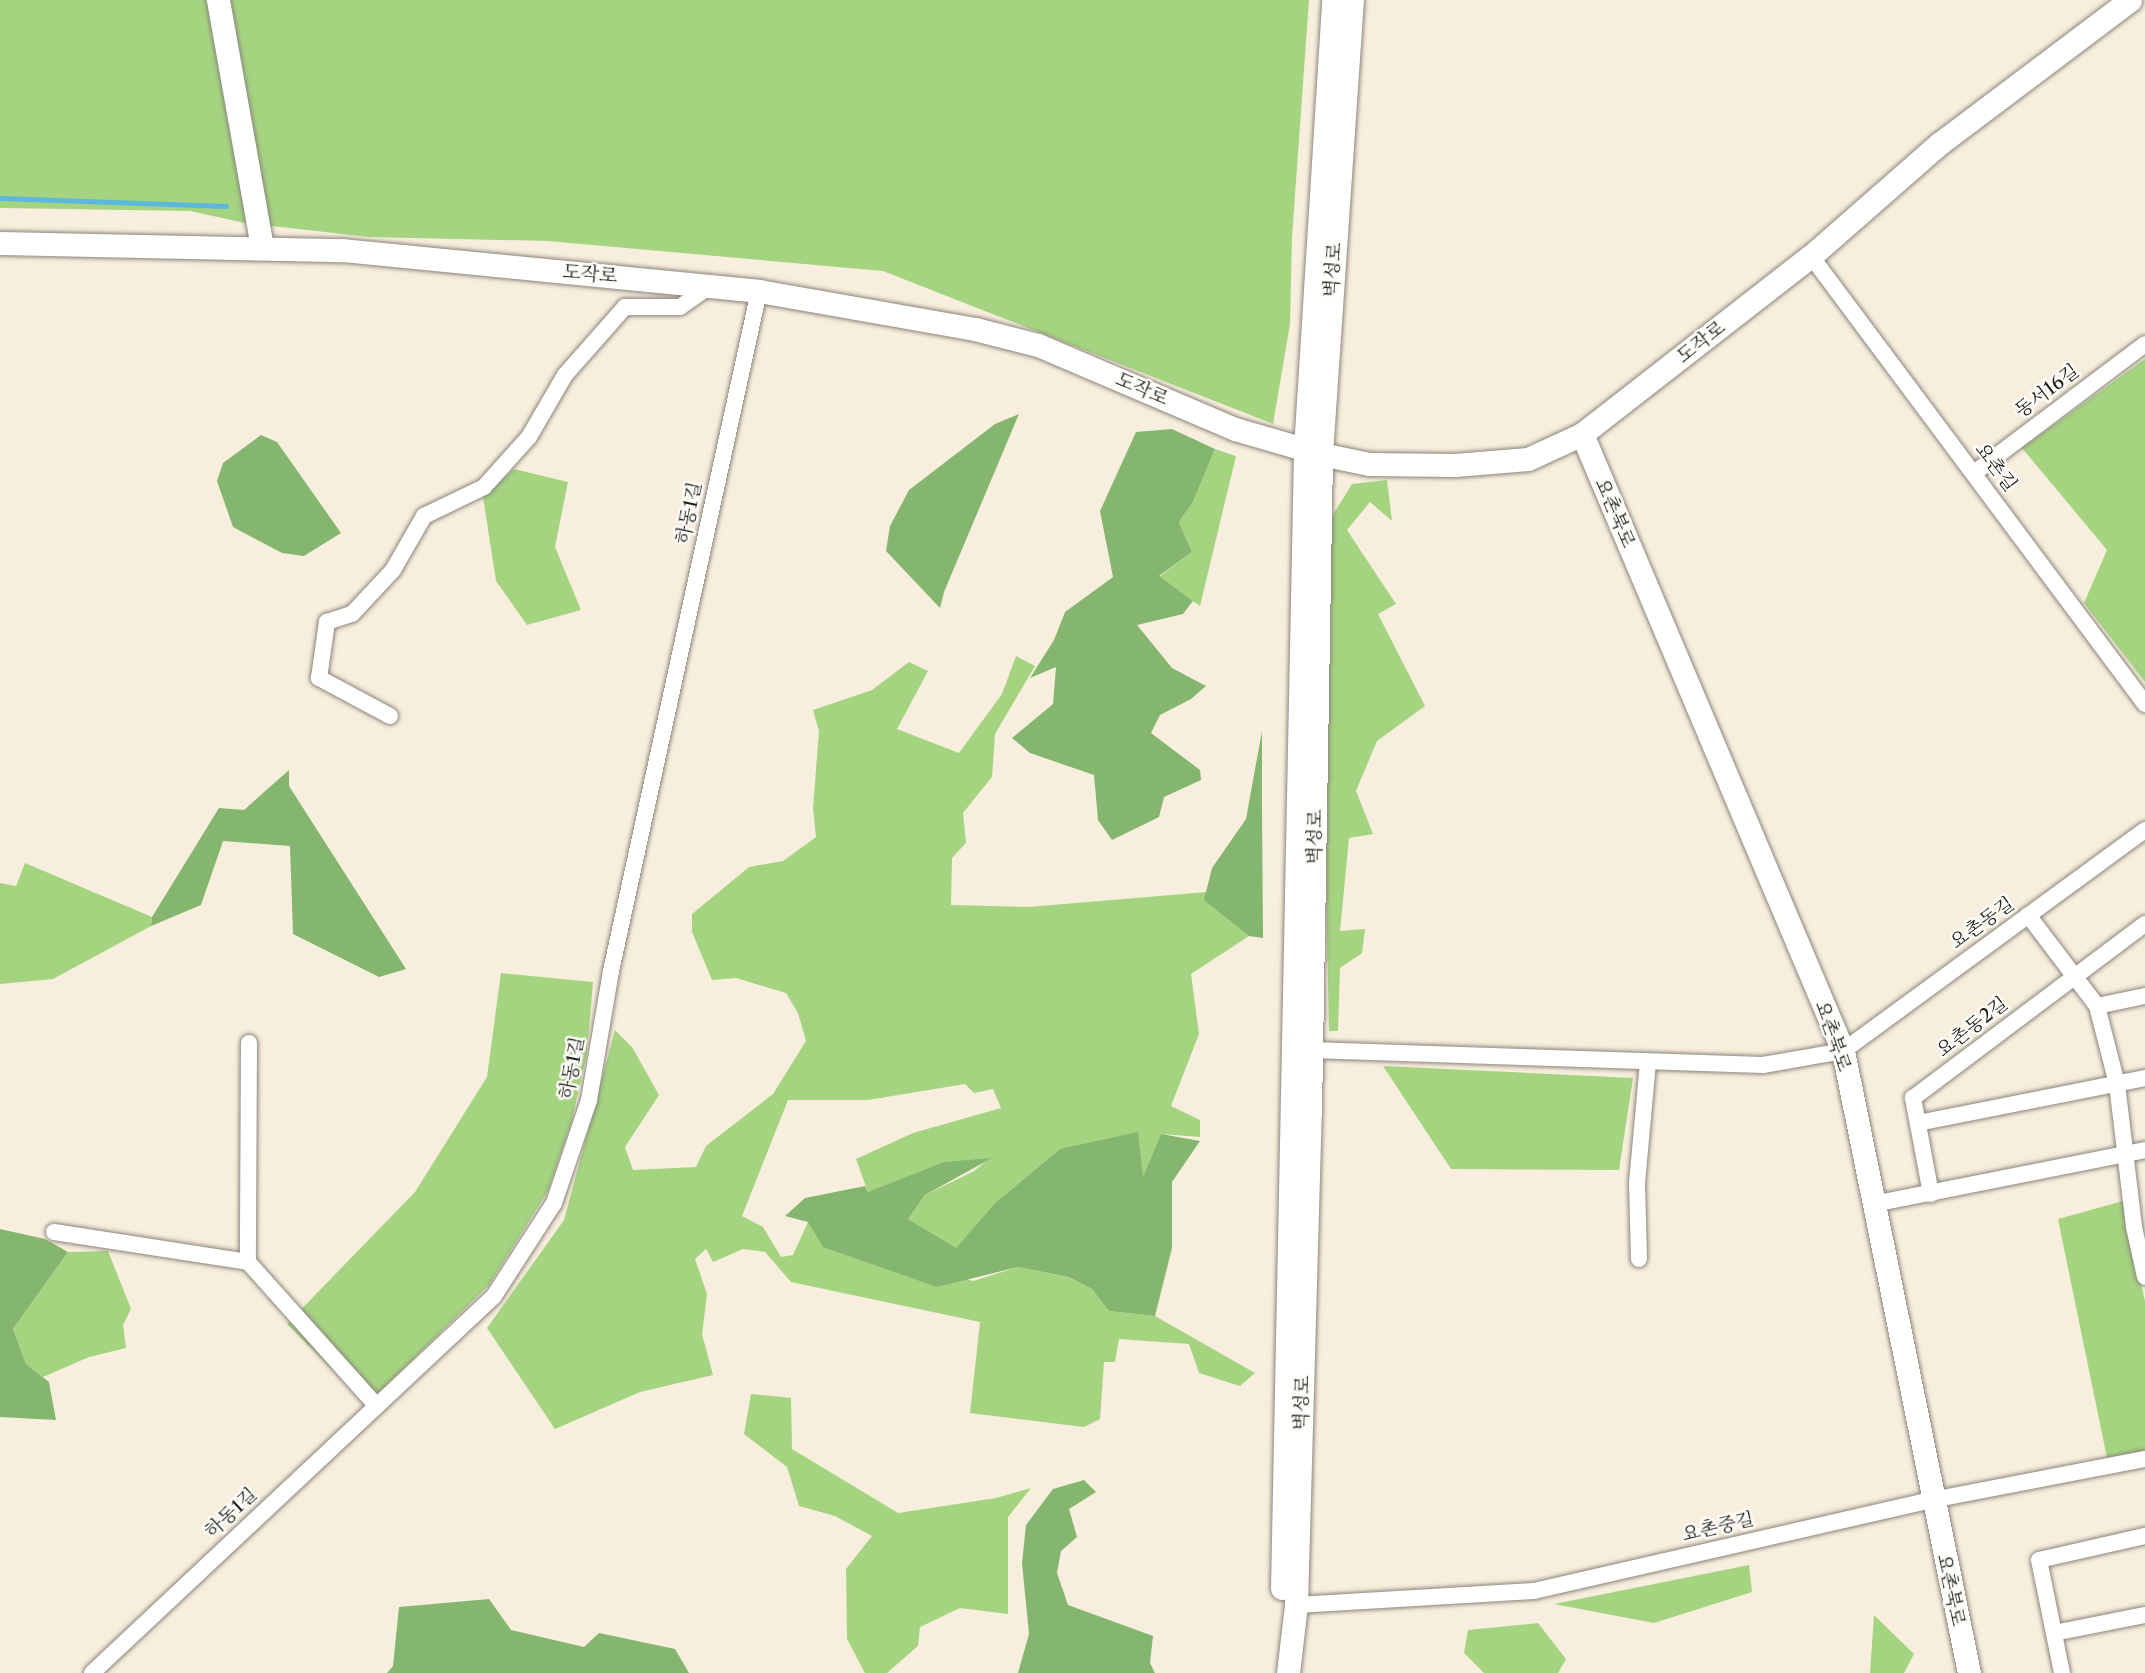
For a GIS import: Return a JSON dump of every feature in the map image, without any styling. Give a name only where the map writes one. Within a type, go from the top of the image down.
[{"type":"street","points":[[218,0],[262,247]]},
{"type":"street","name":"벽성로","points":[[1285,1670],[1284,1321],[1313,452],[1333,0]]},
{"type":"street","name":"벽성로","points":[[1285,1670],[1294,1616],[1311,1049],[1313,452],[1352,0]]},
{"type":"street","name":"도작로","points":[[0,243],[262,247],[759,291],[975,329],[1038,345],[1235,429],[1313,452],[1369,464],[1455,465],[1528,459],[1561,448],[1582,434],[1811,256],[1939,144],[2130,0]]},
{"type":"street","name":"요촌길","points":[[1811,256],[2145,704]]},
{"type":"street","points":[[390,716],[319,678],[327,622],[352,614],[393,570],[424,516],[484,487],[529,437],[565,375],[625,307],[680,307],[712,285]]},
{"type":"street","name":"하동1길","points":[[92,1673],[494,1296],[554,1203],[589,1100],[611,971],[759,291]]},
{"type":"street","name":"동서16길","points":[[1974,473],[2145,344]]},
{"type":"street","name":"요촌북로","points":[[1582,434],[1843,1051],[1969,1673]]},
{"type":"street","name":"요촌동길","points":[[1843,1051],[2145,830]]},
{"type":"street","points":[[2028,915],[2075,973],[2097,1006],[2117,1084],[2145,1277]]},
{"type":"street","name":"요촌동2길","points":[[1931,1194],[1913,1098],[2075,973],[2145,924]]},
{"type":"street","points":[[2097,1006],[2145,996]]},
{"type":"street","points":[[248,1262],[249,1042]]},
{"type":"street","points":[[1311,1049],[1763,1065],[1843,1051]]},
{"type":"street","points":[[1639,1259],[1637,1183],[1648,1061]]},
{"type":"street","points":[[1918,1123],[2145,1077]]},
{"type":"street","points":[[1873,1204],[2145,1150]]},
{"type":"street","points":[[54,1232],[248,1262],[376,1405]]},
{"type":"street","name":"요촌중길","points":[[1294,1616],[1534,1591],[1932,1500],[2145,1459]]},
{"type":"street","points":[[2062,1673],[2039,1560],[2145,1536]]},
{"type":"street","points":[[2054,1633],[2145,1615]]},
{"type":"green space","points":[[0,0],[1309,0],[1292,237],[1290,324],[1273,424],[883,271],[548,241],[369,237],[245,223],[190,211],[0,208]]},
{"type":"green space","points":[[2145,359],[2145,682],[2084,603],[2107,550],[2022,448]]},
{"type":"green space","points":[[1019,414],[944,592],[940,608],[886,551],[890,526],[909,490],[995,424]]},
{"type":"green space","points":[[1172,429],[1215,449],[1193,502],[1179,522],[1192,552],[1159,576],[1193,601],[1183,614],[1137,625],[1172,668],[1206,686],[1191,699],[1160,715],[1151,733],[1200,770],[1201,780],[1164,797],[1159,817],[1112,840],[1098,820],[1094,775],[1030,753],[1012,738],[1053,704],[1056,667],[1030,678],[1054,640],[1065,612],[1113,577],[1100,511],[1136,432]]},
{"type":"green space","points":[[261,435],[277,442],[341,533],[304,556],[282,553],[233,527],[217,481],[223,463]]},
{"type":"green space","points":[[1215,449],[1236,456],[1200,606],[1159,577],[1192,552],[1179,522],[1193,502]]},
{"type":"green space","points":[[514,469],[568,482],[555,547],[581,610],[527,625],[496,581],[483,497]]},
{"type":"green space","points":[[1387,480],[1392,521],[1370,502],[1347,530],[1396,604],[1378,614],[1425,706],[1377,741],[1356,791],[1373,834],[1349,838],[1340,931],[1365,929],[1362,953],[1340,968],[1338,1031],[1329,1031],[1324,792],[1329,521],[1352,484]]},
{"type":"green space","points":[[1016,656],[1035,666],[995,734],[992,777],[963,813],[966,843],[952,858],[951,905],[1028,907],[1207,892],[1205,900],[1249,936],[1191,974],[1199,1034],[1171,1106],[1200,1120],[1200,1137],[1161,1134],[1143,1178],[1060,1149],[995,1203],[956,1249],[908,1219],[925,1195],[974,1171],[990,1158],[868,1192],[856,1159],[913,1133],[1001,1108],[993,1089],[974,1093],[965,1084],[868,1100],[788,1100],[742,1216],[763,1227],[781,1257],[793,1255],[808,1222],[973,1281],[1018,1267],[1067,1277],[1092,1289],[1109,1311],[1155,1316],[1255,1373],[1240,1386],[1199,1373],[1189,1344],[1119,1339],[1115,1362],[1104,1362],[1100,1419],[1084,1427],[970,1413],[980,1322],[791,1282],[765,1252],[743,1249],[713,1262],[706,1249],[695,1259],[707,1294],[702,1334],[713,1375],[640,1392],[555,1429],[487,1328],[564,1220],[615,1030],[632,1047],[659,1095],[625,1147],[633,1170],[696,1167],[706,1146],[773,1094],[806,1041],[798,1013],[786,993],[736,978],[712,980],[692,932],[692,914],[749,867],[783,861],[816,837],[813,808],[819,731],[813,710],[872,690],[909,662],[928,671],[897,729],[959,753],[1002,694]]},
{"type":"green space","points":[[1262,731],[1263,938],[1249,936],[1204,900],[1212,868],[1246,819]]},
{"type":"green space","points":[[289,770],[289,786],[406,969],[379,977],[293,934],[290,846],[223,841],[201,905],[151,926],[152,917],[219,808],[244,810]]},
{"type":"green space","points":[[25,863],[152,917],[151,926],[53,979],[0,984],[0,883],[16,886]]},
{"type":"green space","points":[[501,973],[593,982],[587,1052],[572,1120],[548,1191],[489,1285],[367,1404],[287,1324],[415,1192],[487,1077]]},
{"type":"green space","points":[[1383,1066],[1633,1078],[1619,1170],[1451,1169]]},
{"type":"green space","points":[[1138,1132],[1143,1177],[1161,1134],[1200,1141],[1172,1182],[1172,1248],[1155,1316],[1109,1311],[1092,1289],[1068,1277],[1018,1267],[937,1287],[823,1247],[808,1222],[785,1216],[805,1198],[865,1186],[868,1192],[944,1162],[992,1158],[925,1195],[908,1219],[956,1248],[995,1203],[1060,1149]]},
{"type":"green space","points":[[2123,1201],[2145,1301],[2145,1451],[2107,1458],[2058,1219]]},
{"type":"green space","points":[[0,1229],[45,1239],[68,1252],[13,1329],[26,1364],[49,1382],[56,1420],[0,1417]]},
{"type":"green space","points":[[108,1251],[131,1309],[123,1325],[126,1348],[89,1357],[43,1377],[26,1364],[13,1329],[68,1252]]},
{"type":"green space","points":[[751,1394],[791,1398],[792,1449],[898,1513],[996,1498],[1031,1488],[1008,1517],[1008,1614],[960,1608],[920,1627],[918,1646],[887,1673],[865,1673],[847,1639],[846,1569],[872,1536],[835,1516],[799,1506],[787,1467],[744,1434]]},
{"type":"green space","points":[[1084,1480],[1096,1492],[1069,1509],[1077,1537],[1061,1551],[1057,1573],[1068,1605],[1153,1636],[1150,1663],[1155,1673],[1018,1673],[1029,1634],[1022,1563],[1026,1525],[1053,1489]]},
{"type":"green space","points":[[1749,1565],[1752,1592],[1654,1623],[1554,1604]]},
{"type":"green space","points":[[489,1599],[511,1630],[584,1647],[599,1633],[675,1649],[689,1673],[387,1673],[393,1666],[399,1607]]},
{"type":"green space","points":[[1874,1615],[1914,1654],[1904,1673],[1870,1673]]},
{"type":"green space","points":[[1538,1623],[1566,1659],[1558,1673],[1484,1673],[1464,1653],[1468,1630]]},
{"type":"waterway","points":[[0,198],[226,206]]}]
